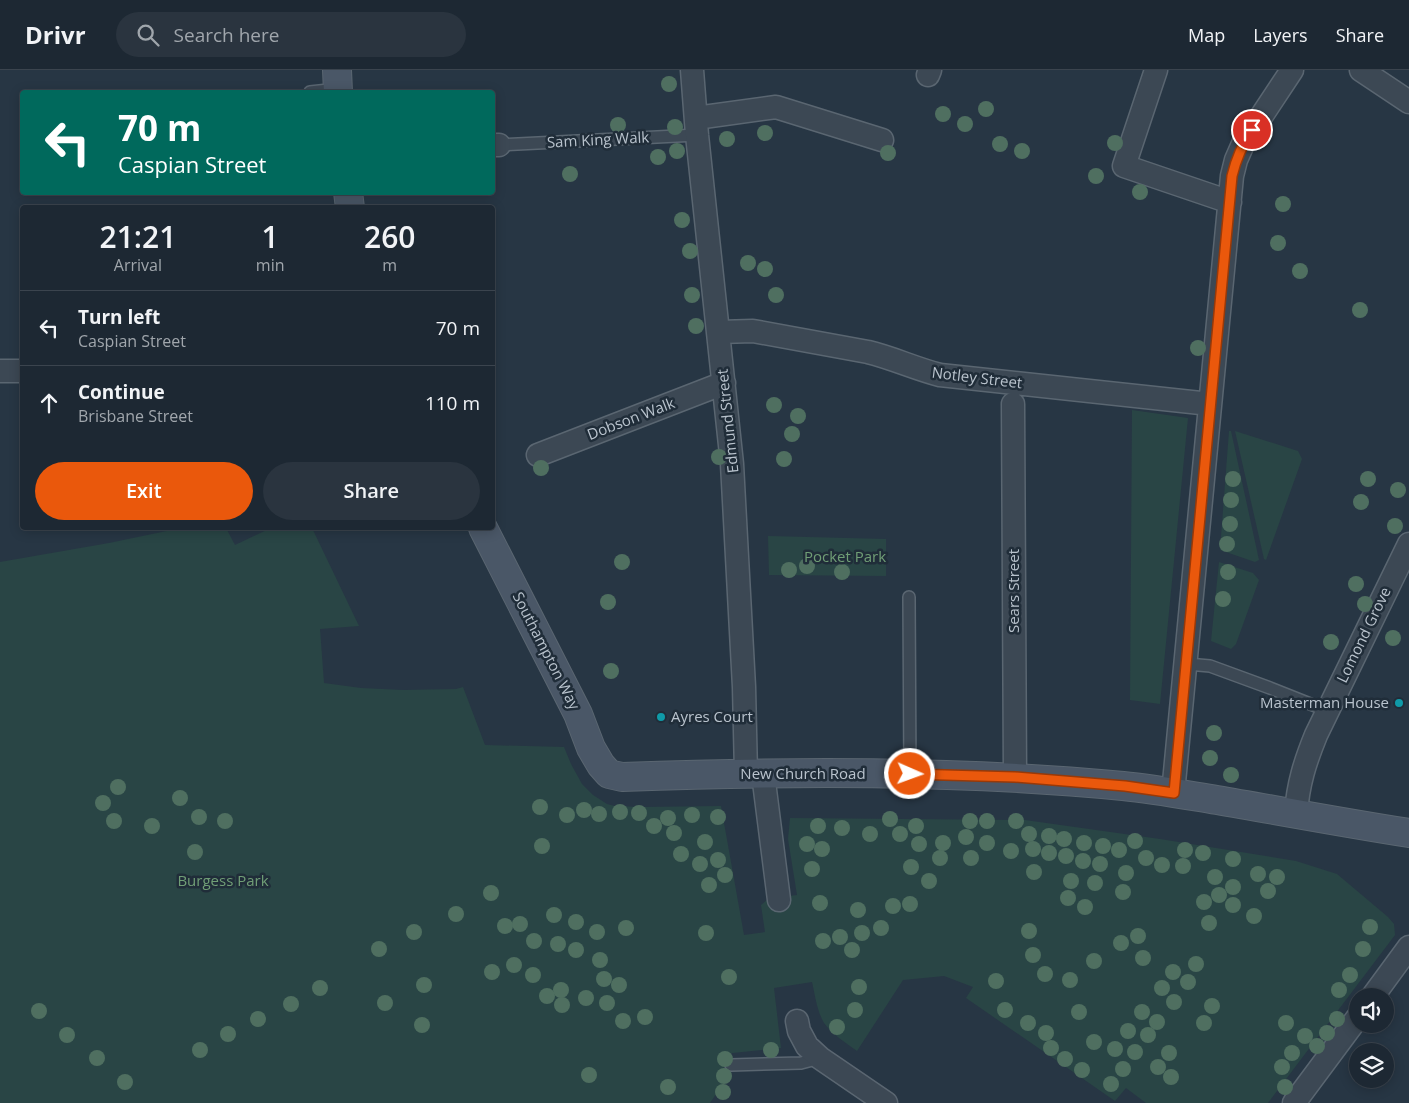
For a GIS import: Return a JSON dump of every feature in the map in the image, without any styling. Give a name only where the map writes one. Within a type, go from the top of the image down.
[{"type":"main road","name":"Southampton Way","points":[[485,530],[578,714],[591,748],[609,774]]},
{"type":"main road","name":"New Church Road","points":[[609,774],[622,778],[755,774],[910,774],[1015,777],[1125,786],[1409,833]]},
{"type":"street","name":"Edmund Street","points":[[692,70],[696,127],[732,464],[744,687],[755,774],[778,900]]},
{"type":"street","points":[[1156,70],[1124,166],[1230,202]]},
{"type":"street","points":[[1174,793],[1232,176],[1242,144],[1292,70]]},
{"type":"street","points":[[1361,70],[1409,102]]},
{"type":"street","points":[[696,127],[776,107],[882,140]]},
{"type":"street","name":"Notley Street","points":[[719,332],[753,331],[868,352],[940,376],[1210,404]]},
{"type":"street","points":[[0,371],[20,371]]},
{"type":"street","name":"Dobson Walk","points":[[538,455],[724,384]]},
{"type":"street","name":"Sears Street","points":[[1013,404],[1015,777]]},
{"type":"street","name":"Lomond Grove","points":[[1296,813],[1297,796],[1306,761],[1328,711],[1409,544]]},
{"type":"street","points":[[1379,988],[1409,947]]},
{"type":"street","points":[[797,1021],[799,1032],[807,1046],[820,1058],[879,1101]]},
{"type":"street","points":[[1294,1103],[1349,1029]]},
{"type":"lane","points":[[317,90],[338,84]]},
{"type":"lane","name":"Sam King Walk","points":[[496,145],[696,127]]},
{"type":"lane","points":[[909,597],[910,774]]},
{"type":"lane","points":[[1187,664],[1210,666],[1328,711]]},
{"type":"lane","points":[[731,1065],[801,1063],[820,1058]]},
{"type":"green space","points":[[1132,410],[1188,418],[1160,704],[1130,700]]},
{"type":"green space","points":[[1229,431],[1231,431],[1259,560],[1255,562],[1220,550]]},
{"type":"green space","points":[[1235,431],[1298,451],[1302,459],[1266,560],[1264,559]]},
{"type":"green space","name":"Burgess Park","points":[[171,530],[227,530],[235,545],[267,530],[313,530],[359,626],[320,629],[324,683],[361,688],[403,690],[456,689],[463,687],[485,745],[564,747],[582,784],[593,795],[607,804],[641,807],[721,806],[744,935],[765,932],[761,905],[769,898],[797,895],[788,839],[790,818],[1025,820],[1296,861],[1337,874],[1388,917],[1394,924],[1395,935],[1355,988],[1349,988],[1349,996],[1268,1103],[1146,1103],[1126,1088],[1115,1101],[966,998],[973,987],[944,976],[903,980],[857,1051],[835,1035],[824,1023],[818,1008],[812,982],[774,988],[781,1048],[723,1054],[725,1081],[710,1103],[0,1103],[0,562]]},
{"type":"green space","name":"Pocket Park","points":[[768,536],[886,539],[886,576],[769,575]]},
{"type":"green space","points":[[1219,562],[1253,573],[1259,580],[1236,644],[1231,649],[1211,641]]},
{"type":"place","name":"Masterman House","points":[[1399,703]]},
{"type":"place","name":"Ayres Court","points":[[661,717]]},
{"type":"route","points":[[910,774],[1015,777],[1125,786],[1174,793],[1232,176],[1242,144],[1252,130]]}]
